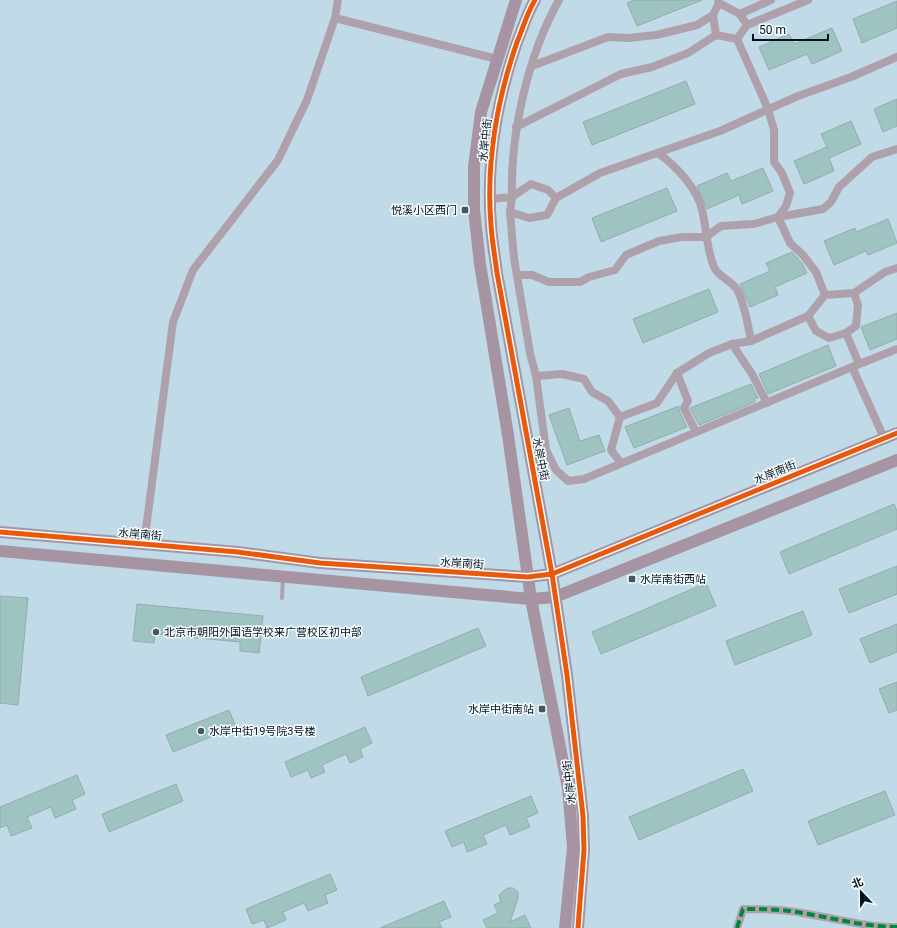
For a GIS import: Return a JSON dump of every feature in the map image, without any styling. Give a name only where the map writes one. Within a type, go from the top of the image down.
[{"type":"street","points":[[144,544],[173,322],[193,270],[278,160],[307,100],[335,18],[338,0]]},
{"type":"street","name":"水岸中街","points":[[516,0],[481,112],[474,167],[474,210],[480,264],[531,599],[568,788],[573,847],[565,928]]},
{"type":"street","name":"水岸中街","points":[[535,0],[513,54],[498,106],[490,182],[491,224],[497,273],[552,574],[567,675],[582,816],[584,850],[578,928]]},
{"type":"street","points":[[559,0],[551,14],[532,66],[516,127],[511,170],[512,197],[510,212],[518,275],[530,354],[536,376],[546,450],[556,470],[568,481],[584,479],[855,365],[897,349]]},
{"type":"street","points":[[740,14],[771,0]]},
{"type":"street","points":[[737,39],[746,25],[808,0]]},
{"type":"street","points":[[716,35],[713,15],[718,2],[740,14],[746,25]]},
{"type":"street","points":[[532,66],[608,37],[628,38],[656,35],[697,25],[713,15]]},
{"type":"street","points":[[335,18],[497,59]]},
{"type":"street","points":[[516,127],[620,74],[652,67],[688,53],[716,35],[737,39]]},
{"type":"street","points":[[737,39],[768,109],[774,130],[774,162],[782,173],[790,193],[786,206],[778,217]]},
{"type":"street","points":[[510,212],[528,218],[547,215],[556,198],[600,173],[720,131],[768,109],[897,57]]},
{"type":"street","points":[[518,275],[532,275],[549,282],[580,282],[589,277],[615,270],[626,256],[659,241],[682,237],[706,237],[721,226],[754,224],[778,217],[823,209],[831,202],[839,187],[872,157],[897,149]]},
{"type":"street","points":[[658,153],[682,177],[698,197],[702,210],[706,237],[715,268],[737,290],[745,313],[751,341]]},
{"type":"street","points":[[490,199],[512,197],[531,184],[548,190],[556,198]]},
{"type":"street","points":[[778,217],[790,244],[803,255],[816,272],[825,296]]},
{"type":"street","points":[[620,417],[644,406],[657,403],[677,373],[709,353],[732,344],[751,341],[808,316],[825,296],[854,293],[885,272],[897,268]]},
{"type":"street","points":[[808,316],[816,330],[829,338],[846,333],[856,326],[858,305],[854,293]]},
{"type":"street","points":[[846,333],[855,365],[884,438]]},
{"type":"street","points":[[732,344],[752,374],[767,403]]},
{"type":"street","points":[[677,373],[688,401],[684,408],[696,432]]},
{"type":"street","points":[[536,376],[562,374],[584,379],[592,392],[608,400],[620,417]]},
{"type":"street","points":[[620,417],[611,450],[621,464]]},
{"type":"street","name":"水岸南街","points":[[0,532],[238,552],[320,563],[528,577],[552,574],[897,433]]},
{"type":"street","points":[[0,551],[531,599],[555,596],[897,460]]},
{"type":"street","points":[[737,928],[743,909],[800,912],[874,927],[897,927]]},
{"type":"lane","points":[[282,598],[283,577]]},
{"type":"building","points":[[634,0],[702,0],[637,26],[627,3]]},
{"type":"building","points":[[897,1],[897,28],[862,43],[853,19]]},
{"type":"building","points":[[832,28],[842,51],[812,64],[807,54],[769,70],[759,47],[789,34],[794,44]]},
{"type":"building","points":[[686,81],[695,104],[592,145],[583,122]]},
{"type":"building","points":[[897,99],[897,126],[883,132],[874,109]]},
{"type":"building","points":[[851,121],[861,144],[829,158],[834,171],[804,184],[794,161],[827,147],[821,134]]},
{"type":"building","points":[[763,168],[773,191],[742,204],[739,195],[707,209],[697,186],[727,173],[731,181]]},
{"type":"building","points":[[667,188],[677,211],[601,242],[592,218]]},
{"type":"building","points":[[888,219],[897,243],[868,255],[866,251],[834,265],[824,241],[855,228],[856,232]]},
{"type":"building","points":[[792,252],[802,263],[807,273],[775,287],[778,295],[750,307],[740,284],[770,271],[766,263]]},
{"type":"building","points":[[709,289],[718,312],[643,343],[633,319]]},
{"type":"building","points":[[897,313],[897,339],[870,350],[861,327]]},
{"type":"building","points":[[828,345],[836,366],[768,394],[759,374]]},
{"type":"building","points":[[751,384],[758,398],[754,399],[755,402],[699,425],[690,408]]},
{"type":"building","points":[[679,406],[679,410],[687,427],[634,448],[625,427]]},
{"type":"building","points":[[569,408],[580,441],[599,435],[605,451],[567,465],[549,415]]},
{"type":"building","points":[[894,504],[897,511],[897,529],[789,574],[780,552]]},
{"type":"building","points":[[897,566],[897,594],[849,613],[839,589]]},
{"type":"building","points":[[706,583],[716,606],[601,654],[592,632]]},
{"type":"building","points":[[0,596],[28,598],[18,705],[0,703]]},
{"type":"building","points":[[137,604],[263,616],[259,653],[240,651],[240,642],[155,634],[154,643],[133,641]]},
{"type":"building","points":[[803,611],[812,635],[735,665],[726,641]]},
{"type":"building","points":[[897,624],[897,652],[870,663],[860,639]]},
{"type":"building","points":[[478,628],[486,646],[368,696],[361,677]]},
{"type":"building","points":[[897,682],[897,710],[889,713],[879,689]]},
{"type":"building","name":"水岸中街19号院3号楼","points":[[229,710],[236,727],[173,752],[166,735]]},
{"type":"building","points":[[365,727],[372,743],[360,749],[363,757],[350,763],[346,754],[322,765],[325,772],[311,778],[308,770],[291,777],[285,762]]},
{"type":"building","points":[[743,769],[753,791],[639,840],[629,817]]},
{"type":"building","points":[[77,775],[85,794],[72,800],[76,809],[55,818],[51,807],[27,817],[32,828],[11,836],[7,825],[0,828],[0,807]]},
{"type":"building","points":[[176,784],[183,801],[109,832],[102,814]]},
{"type":"building","points":[[885,791],[895,815],[818,845],[808,821]]},
{"type":"building","points":[[531,796],[538,813],[526,818],[530,827],[510,835],[506,825],[483,835],[487,844],[467,852],[464,842],[452,847],[445,831]]},
{"type":"building","points":[[330,874],[337,890],[325,895],[328,903],[308,911],[304,903],[283,912],[286,920],[267,928],[264,920],[252,924],[246,909]]},
{"type":"building","points":[[507,888],[513,888],[518,892],[518,898],[510,922],[525,915],[531,928],[487,928],[483,920],[498,913],[494,905],[501,902],[499,895]]},
{"type":"building","points":[[444,901],[451,917],[439,922],[442,928],[380,928]]},
{"type":"marked path","points":[[737,928],[743,909],[788,911],[861,924],[897,927]]},
{"type":"cycle path","points":[[535,0],[527,15],[517,42],[499,109],[490,179],[491,231],[497,273],[552,574],[567,675],[583,816],[584,850],[578,928]]},
{"type":"cycle path","points":[[0,532],[238,552],[320,563],[528,577],[552,574],[897,433]]},
{"type":"place","name":"悦溪小区西门","points":[[465,210]]},
{"type":"place","name":"水岸南街西站","points":[[632,579]]},
{"type":"place","name":"北京市朝阳外国语学校来广营校区初中部","points":[[156,632]]},
{"type":"place","name":"水岸中街南站","points":[[542,709]]},
{"type":"place","name":"水岸中街19号院3号楼","points":[[201,731]]}]
